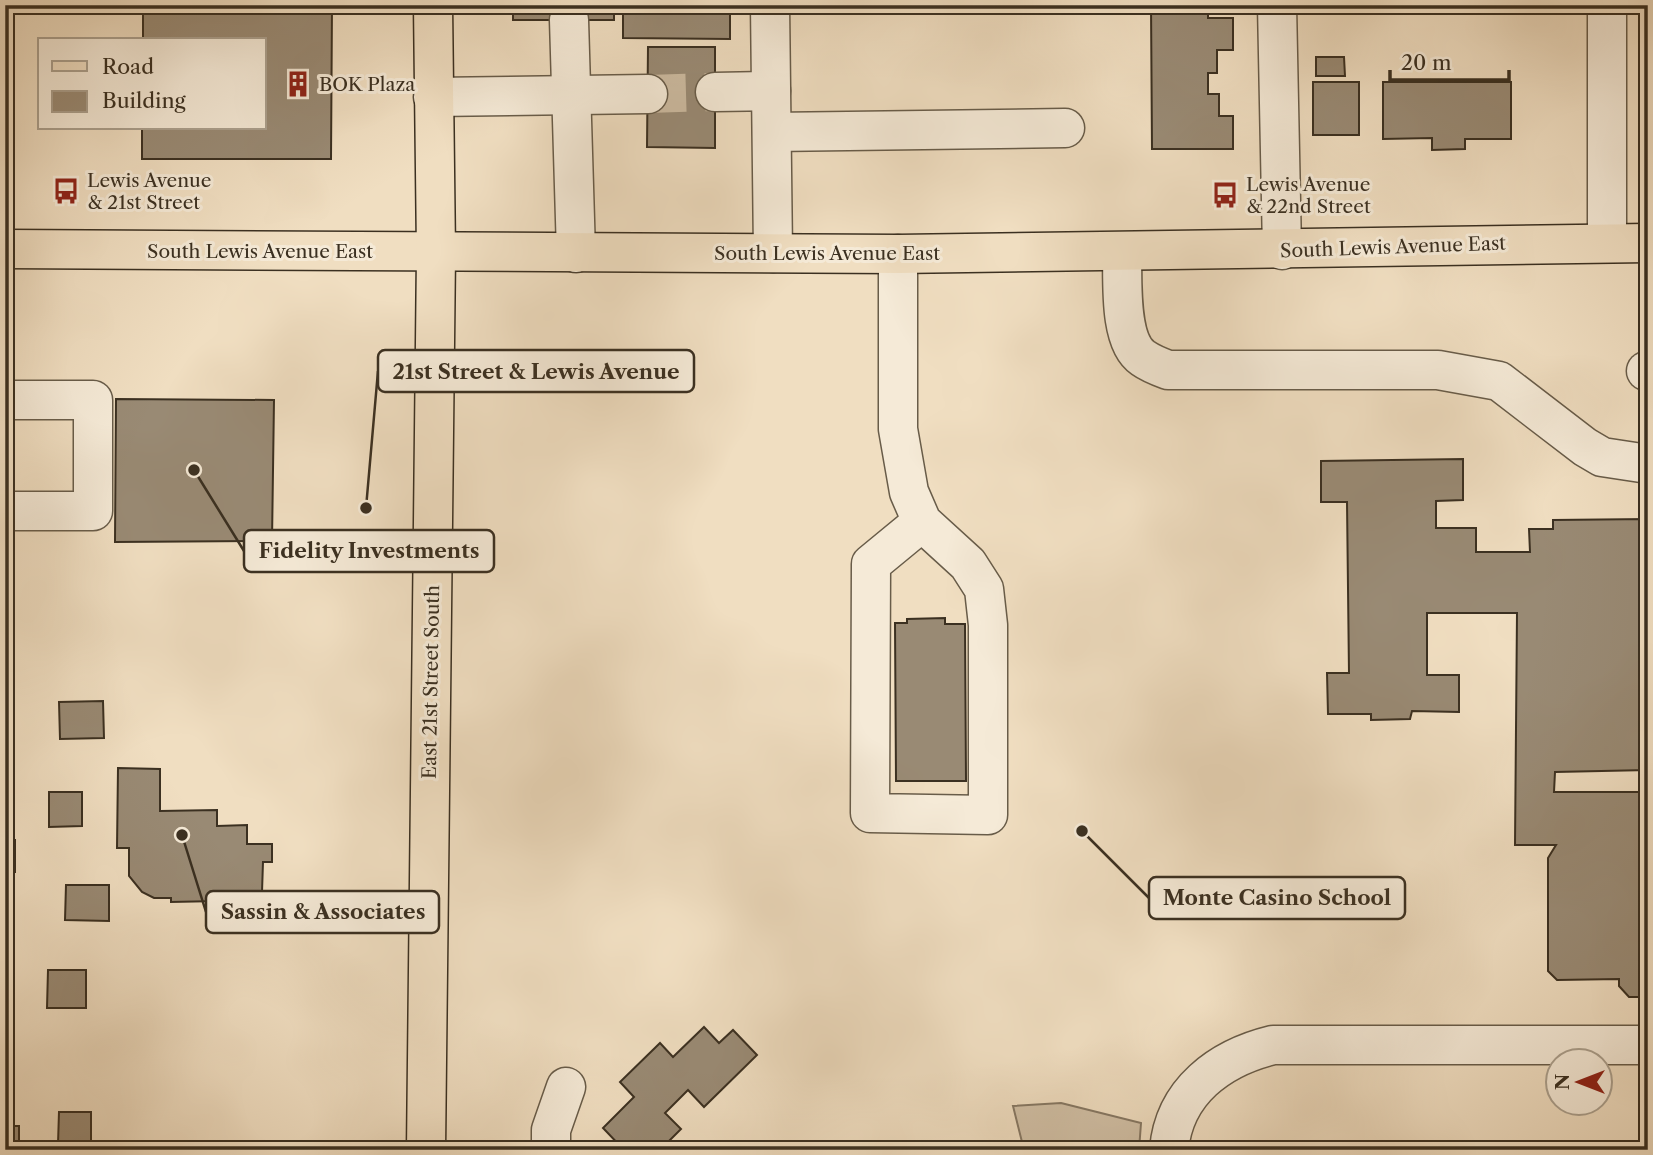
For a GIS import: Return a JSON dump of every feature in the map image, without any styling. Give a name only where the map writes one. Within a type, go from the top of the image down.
[{"type":"main road","name":"East 21st Street South","points":[[426,1150],[436,253],[433,5]]},
{"type":"main road","name":"South Lewis Avenue East","points":[[5,249],[898,254],[1282,250],[1421,244],[1648,243]]},
{"type":"street","points":[[770,5],[773,253]]},
{"type":"street","points":[[1277,5],[1282,250]]},
{"type":"street","points":[[1607,5],[1608,243]]},
{"type":"street","points":[[569,20],[576,253]]},
{"type":"street","points":[[715,92],[771,91]]},
{"type":"street","points":[[433,97],[648,94]]},
{"type":"street","points":[[772,132],[1065,128]]},
{"type":"street","points":[[1122,252],[1124,320],[1130,336],[1141,357],[1168,370],[1438,370],[1499,381],[1602,457],[1648,464]]},
{"type":"street","points":[[898,254],[898,429],[909,492],[922,522],[968,564],[984,589],[988,625],[988,816],[870,813],[871,564],[922,522]]},
{"type":"street","points":[[5,400],[93,400],[93,511],[5,511]]},
{"type":"street","points":[[1169,1150],[1170,1138],[1185,1099],[1207,1076],[1242,1053],[1273,1045],[1648,1045]]},
{"type":"street","points":[[551,1150],[551,1130],[566,1087]]},
{"type":"shaded area","points":[[1061,1103],[1141,1123],[1139,1150],[1024,1150],[1013,1106]]},
{"type":"building","name":"BOK Plaza","points":[[143,5],[332,5],[331,159],[142,159],[142,130],[266,130],[266,38],[143,38]]},
{"type":"building","points":[[513,5],[614,5],[614,20],[513,20]]},
{"type":"building","points":[[623,5],[730,5],[730,39],[623,38]]},
{"type":"building","points":[[1151,5],[1218,5],[1218,8],[1208,8],[1208,18],[1233,18],[1233,50],[1217,50],[1217,73],[1208,73],[1208,94],[1219,94],[1219,116],[1233,116],[1233,149],[1152,149]]},
{"type":"building","points":[[648,47],[715,47],[715,148],[647,147]]},
{"type":"building","points":[[1316,57],[1344,57],[1345,76],[1316,76]]},
{"type":"building","points":[[1313,82],[1359,82],[1359,135],[1313,135]]},
{"type":"building","points":[[1383,82],[1511,82],[1511,139],[1465,139],[1465,149],[1432,150],[1432,138],[1383,139]]},
{"type":"building","points":[[116,399],[274,400],[272,541],[115,542]]},
{"type":"building","points":[[1463,459],[1463,500],[1436,501],[1436,528],[1476,528],[1476,552],[1530,552],[1529,529],[1553,529],[1553,520],[1648,519],[1648,770],[1555,772],[1554,792],[1648,792],[1648,997],[1629,997],[1619,986],[1619,979],[1557,980],[1548,971],[1548,858],[1556,845],[1515,845],[1517,613],[1427,613],[1427,675],[1459,675],[1459,712],[1412,711],[1410,719],[1371,720],[1371,714],[1328,714],[1327,673],[1349,673],[1347,502],[1321,502],[1321,461]]},
{"type":"building","points":[[945,618],[945,624],[965,624],[966,781],[896,781],[895,623],[907,623],[907,619]]},
{"type":"building","points":[[103,701],[104,738],[60,739],[59,702]]},
{"type":"building","points":[[118,768],[160,769],[160,811],[217,810],[217,826],[247,825],[247,844],[272,844],[272,862],[263,862],[262,892],[218,891],[218,901],[171,902],[171,898],[154,898],[142,892],[129,876],[129,848],[117,848]]},
{"type":"building","points":[[49,792],[82,792],[82,826],[49,827]]},
{"type":"building","points":[[5,840],[15,840],[15,872],[5,872]]},
{"type":"building","points":[[66,885],[109,885],[109,921],[65,920]]},
{"type":"building","points":[[7,936],[8,1000],[5,1000]]},
{"type":"building","points":[[48,970],[86,970],[86,1008],[47,1008]]},
{"type":"building","points":[[704,1027],[719,1043],[733,1030],[757,1055],[704,1107],[688,1090],[665,1113],[681,1129],[660,1150],[624,1150],[603,1128],[634,1097],[620,1082],[660,1043],[673,1057]]},
{"type":"building","points":[[5,1057],[11,1057],[12,1094],[5,1094]]},
{"type":"building","points":[[5,1107],[9,1107],[9,1126],[19,1126],[19,1149],[5,1150]]},
{"type":"building","points":[[59,1112],[91,1112],[91,1144],[58,1144]]},
{"type":"tunnel","points":[[648,94],[715,92]]},
{"type":"place","name":"BOK Plaza","points":[[298,84]]},
{"type":"place","name":"Lewis Avenue & 21st Street","points":[[66,191]]},
{"type":"place","name":"Lewis Avenue & 22nd Street","points":[[1225,195]]},
{"type":"place","name":"Fidelity Investments","points":[[194,470]]},
{"type":"place","name":"21st Street & Lewis Avenue","points":[[366,508]]},
{"type":"place","name":"Monte Casino School","points":[[1082,831]]},
{"type":"place","name":"Sassin & Associates","points":[[182,835]]}]
